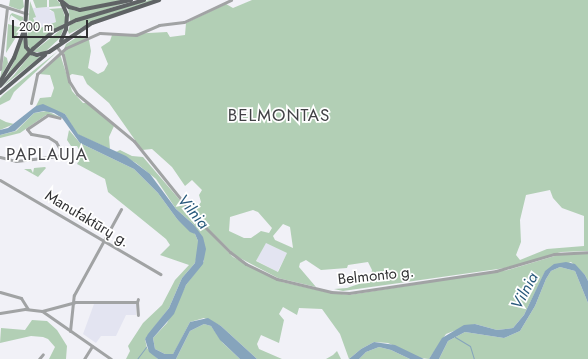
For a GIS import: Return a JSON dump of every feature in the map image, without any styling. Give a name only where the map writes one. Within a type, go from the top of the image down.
[{"type":"main road","points":[[27,0],[25,28],[26,47],[31,53],[37,55],[49,52]]},
{"type":"main road","points":[[61,1],[80,10],[132,0]]},
{"type":"main road","points":[[0,86],[33,49],[54,31],[77,20],[144,0]]},
{"type":"main road","points":[[0,93],[58,44],[92,24],[159,0]]},
{"type":"main road","points":[[58,44],[66,30],[66,16],[61,1]]},
{"type":"main road","points":[[0,82],[14,58],[25,28]]},
{"type":"street","points":[[31,103],[37,74],[60,51],[100,33],[136,35],[160,25],[184,22],[231,0]]},
{"type":"street","points":[[0,5],[27,14]]},
{"type":"street","points":[[0,69],[7,8]]},
{"type":"street","name":"Belmonto g.","points":[[58,44],[64,58],[69,81],[77,94],[134,141],[197,219],[230,252],[246,264],[277,279],[331,292],[349,293],[496,271],[554,254],[588,252]]},
{"type":"street","points":[[0,157],[16,161],[59,156],[61,151],[56,142],[48,137],[31,134],[27,129],[48,115],[60,118]]},
{"type":"street","name":"Manufaktūrų g.","points":[[1,181],[160,274]]},
{"type":"street","points":[[70,331],[72,303],[121,209]]},
{"type":"street","points":[[0,292],[21,298],[28,309]]},
{"type":"street","points":[[0,313],[28,309],[42,311],[72,303],[136,302],[138,315]]},
{"type":"street","points":[[42,311],[111,359]]},
{"type":"street","points":[[84,359],[92,346]]},
{"type":"street","points":[[39,359],[43,354]]},
{"type":"shaded area","points":[[49,7],[50,11],[54,12],[56,22],[40,28],[35,22],[33,8]]},
{"type":"shaded area","points":[[266,242],[287,253],[277,272],[256,261]]},
{"type":"shaded area","points":[[136,303],[136,315],[126,315],[116,336],[101,336],[96,343],[83,334],[94,304]]},
{"type":"green space","points":[[10,0],[23,0],[24,7],[20,10],[9,6]]},
{"type":"green space","points":[[33,0],[47,0],[47,7],[36,8]]},
{"type":"green space","points":[[49,0],[57,0],[62,6],[49,7]]},
{"type":"green space","points":[[63,0],[124,0],[82,8],[71,6]]},
{"type":"green space","points":[[149,0],[154,0],[92,22],[69,34],[68,31],[70,25],[79,21]]},
{"type":"green space","points":[[252,0],[588,0],[588,251],[561,252],[505,268],[343,291],[334,289],[347,288],[370,280],[372,270],[368,262],[348,265],[347,268],[321,270],[306,260],[300,263],[299,267],[316,287],[278,278],[236,256],[193,214],[201,202],[199,195],[202,190],[192,180],[185,186],[172,167],[152,149],[142,150],[109,103],[87,84],[83,76],[72,74],[69,76],[63,51],[66,44],[80,35],[89,40],[91,51],[88,68],[98,74],[104,71],[108,64],[101,47],[110,41],[112,35],[167,32],[170,37],[185,35],[186,23],[226,4],[233,8]],"holes":[[[550,190],[553,198],[562,208],[584,216],[584,246],[547,249],[520,260],[516,255],[521,242],[520,220],[526,195]],[[253,210],[258,212],[272,228],[269,233],[261,231],[251,238],[244,238],[229,231],[230,217]],[[283,224],[290,227],[293,248],[275,240],[273,236]],[[266,243],[287,253],[278,272],[256,261]]]},
{"type":"green space","points":[[30,1],[36,17],[33,18],[35,22],[37,21],[40,28],[56,22],[54,12],[49,9],[62,8],[65,23],[43,37],[30,50],[27,42]]},
{"type":"green space","points":[[132,1],[70,21],[68,8],[75,11]]},
{"type":"green space","points":[[12,13],[23,17],[23,20],[18,34],[6,53],[8,24],[18,27],[20,21],[11,15],[9,22],[10,15]]},
{"type":"green space","points":[[64,27],[60,38],[45,52],[33,52]]},
{"type":"green space","points":[[23,38],[28,53],[4,81],[13,64]]},
{"type":"green space","points":[[58,51],[14,92],[10,100],[0,105],[0,98],[4,94]]},
{"type":"green space","points":[[60,54],[72,91],[83,103],[87,103],[114,126],[109,137],[110,149],[77,134],[65,114],[36,106],[40,98],[51,97],[54,88],[50,75],[39,74]]},
{"type":"green space","points":[[30,55],[40,57],[1,88],[14,75]]},
{"type":"green space","points":[[4,56],[7,58],[8,63],[0,79]]},
{"type":"green space","points":[[47,111],[62,118],[46,115],[20,133],[0,138],[0,135],[16,131],[34,113]]},
{"type":"green space","points":[[0,119],[6,122],[14,124],[0,130]]},
{"type":"green space","points":[[69,130],[80,143],[134,169],[158,193],[177,219],[195,234],[198,241],[198,253],[195,263],[182,278],[169,308],[145,339],[147,348],[158,359],[126,359],[130,351],[128,346],[143,323],[162,305],[175,280],[189,265],[160,255],[170,245],[166,239],[108,192],[105,179],[77,164],[82,155],[77,146],[71,146],[67,140]]},
{"type":"green space","points":[[120,150],[132,156],[143,157],[196,219],[233,257],[282,282],[326,292],[349,295],[508,270],[558,255],[588,253],[588,281],[585,275],[571,262],[545,272],[524,315],[513,328],[497,330],[475,324],[451,332],[446,334],[429,359],[420,358],[388,343],[374,342],[361,349],[349,359],[340,334],[322,309],[299,308],[297,315],[283,307],[279,314],[284,320],[279,343],[261,335],[257,344],[259,349],[282,359],[257,359],[221,326],[204,318],[190,322],[173,354],[165,354],[155,349],[153,338],[167,323],[186,285],[204,261],[194,225],[176,209],[156,179],[136,163],[116,152]]},
{"type":"green space","points":[[34,168],[46,168],[38,177],[24,169],[31,169],[33,173]]},
{"type":"green space","points":[[560,267],[575,271],[588,303],[588,359],[439,359],[448,341],[465,332],[504,338],[520,331],[535,306],[546,279],[551,271]]},
{"type":"green space","points":[[32,320],[47,321],[57,330],[67,346],[66,359],[49,359],[55,347],[48,339],[43,337],[31,336],[0,343],[1,328],[25,330]]},
{"type":"green space","points":[[204,324],[211,326],[223,343],[240,359],[176,359],[190,331]]},
{"type":"green space","points":[[379,347],[391,350],[410,359],[359,359],[366,352]]},
{"type":"green space","points":[[337,351],[341,359],[326,359],[333,355]]},
{"type":"water","points":[[43,104],[65,114],[78,134],[126,156],[150,174],[176,209],[194,225],[203,237],[206,249],[203,264],[186,285],[174,314],[153,338],[155,349],[165,354],[173,354],[190,322],[208,318],[221,326],[257,359],[240,359],[220,340],[211,326],[204,324],[190,331],[176,359],[158,359],[149,352],[145,339],[169,308],[182,278],[195,263],[198,241],[195,234],[190,232],[177,219],[158,193],[134,169],[80,143],[62,118],[54,113],[44,111],[34,113],[15,131],[0,135],[0,130],[8,128],[36,106]]},
{"type":"water","points":[[566,262],[575,264],[585,275],[588,281],[588,303],[575,271],[560,267],[551,271],[546,279],[535,306],[520,331],[504,338],[465,332],[448,341],[439,359],[429,359],[442,338],[464,325],[475,324],[497,330],[513,328],[524,315],[545,271],[554,264]]},
{"type":"water","points":[[374,342],[395,345],[424,359],[410,359],[391,350],[379,347],[366,352],[359,359],[349,359],[361,349]]},
{"type":"waterway","points":[[455,337],[470,346],[474,359]]},
{"type":"waterway","points":[[137,359],[146,347]]},
{"type":"district","name":"BELMONTAS","points":[[279,116]]},
{"type":"district","name":"PAPLAUJA","points":[[47,155]]},
{"type":"water label","name":"Vilnia","points":[[193,212]]},
{"type":"water label","name":"Vilnia","points":[[525,291]]}]
